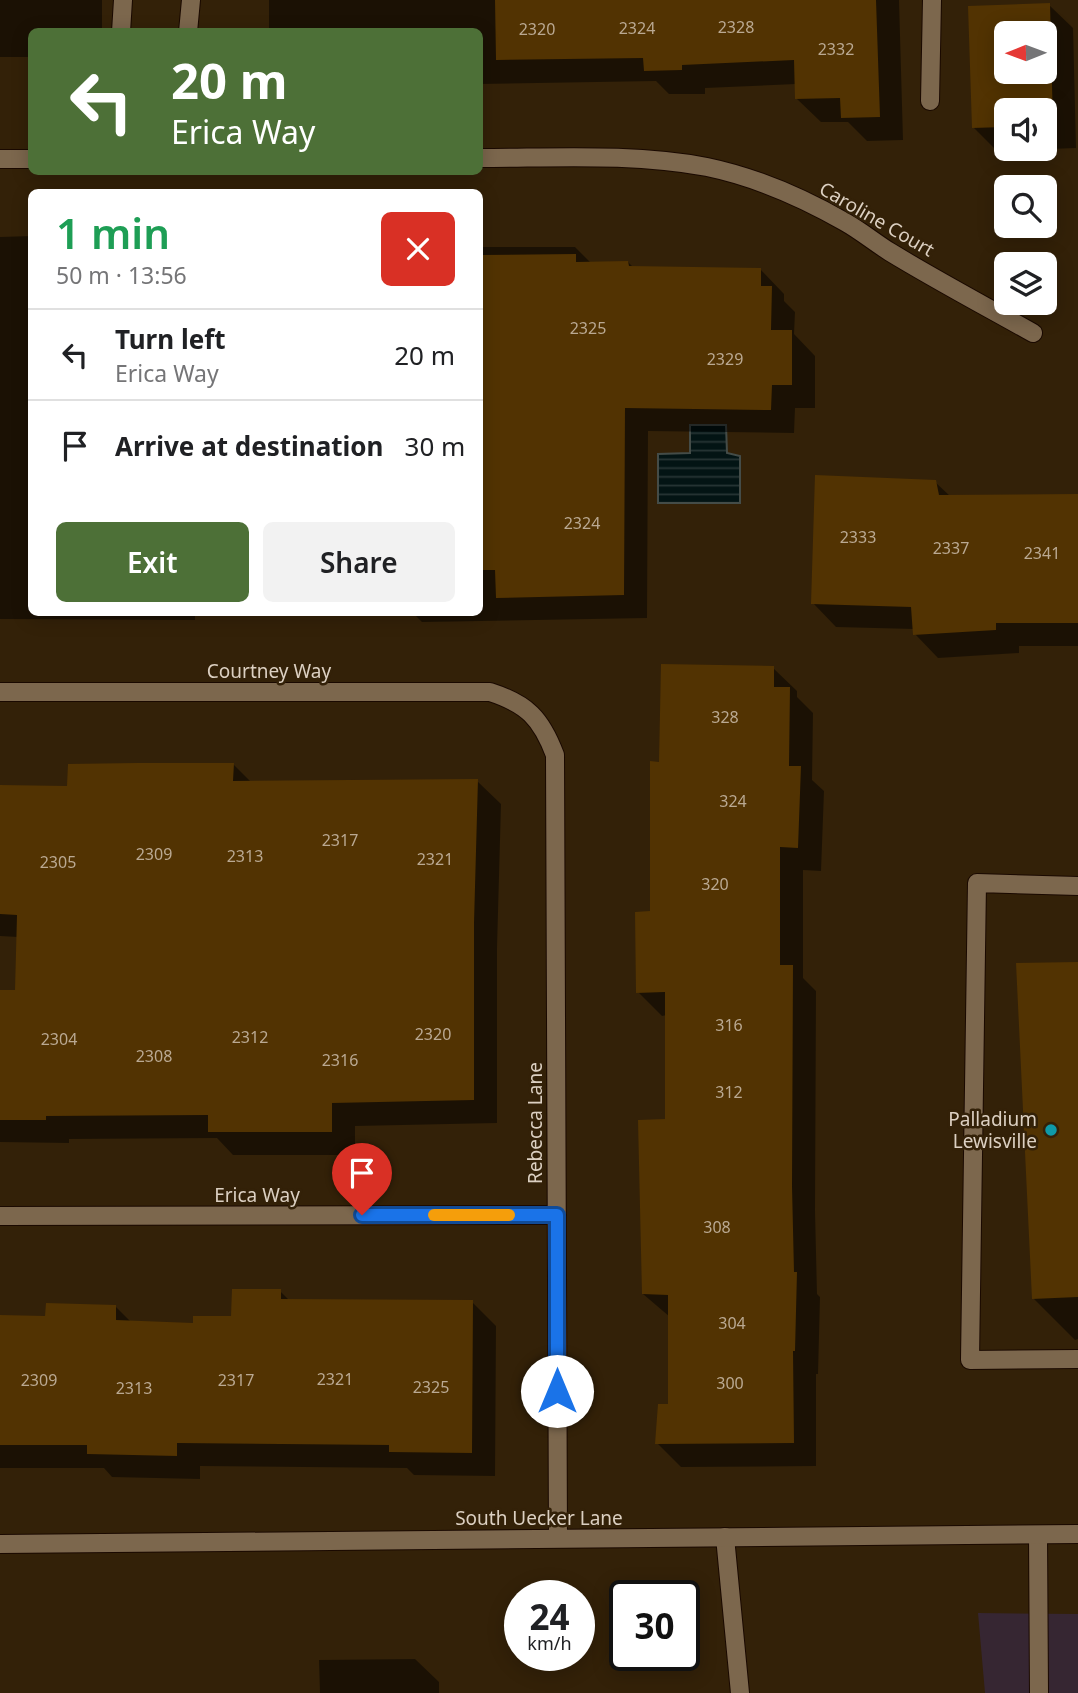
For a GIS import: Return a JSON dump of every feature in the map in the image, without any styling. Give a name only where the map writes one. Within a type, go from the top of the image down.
[{"type":"street","points":[[121,28],[123,0]]},
{"type":"street","points":[[188,28],[191,0]]},
{"type":"street","points":[[929,101],[932,0]]},
{"type":"street","name":"Caroline Court","points":[[483,158],[660,160],[709,168],[757,182],[804,200],[847,223],[889,251],[1033,333]]},
{"type":"street","points":[[0,159],[28,159]]},
{"type":"street","name":"Courtney Way","points":[[0,692],[478,691],[513,699],[532,713]]},
{"type":"street","name":"Rebecca Lane","points":[[532,713],[547,733],[555,755],[558,1539]]},
{"type":"street","points":[[1078,886],[977,883],[970,1360],[1078,1359]]},
{"type":"street","name":"Erica Way","points":[[0,1216],[557,1215]]},
{"type":"street","name":"South Uecker Lane","points":[[0,1544],[1078,1534]]},
{"type":"street","points":[[1038,1535],[1039,1693]]},
{"type":"street","points":[[725,1537],[740,1693]]},
{"type":"shaded area","points":[[690,425],[726,425],[727,453],[740,456],[740,503],[658,503],[658,454],[690,453]]},
{"type":"shaded area","points":[[978,1613],[1078,1614],[1078,1693],[985,1693]]},
{"type":"building","points":[[495,0],[876,0],[880,117],[841,118],[840,98],[795,99],[794,60],[682,65],[682,70],[644,71],[643,58],[496,60]]},
{"type":"building","points":[[1050,3],[1050,21],[994,21],[994,84],[1052,84],[1052,98],[994,98],[994,127],[972,128],[968,6]]},
{"type":"building","points":[[576,254],[576,262],[628,261],[629,266],[761,268],[761,286],[772,286],[771,330],[792,330],[792,385],[772,385],[771,410],[625,408],[624,595],[496,598],[495,570],[483,570],[483,255]]},
{"type":"building","points":[[815,475],[936,480],[939,495],[1078,494],[1078,623],[996,623],[996,630],[913,635],[911,607],[811,604]]},
{"type":"building","points":[[661,664],[774,666],[774,687],[790,687],[789,766],[801,766],[798,848],[780,847],[780,965],[793,965],[792,1186],[794,1272],[797,1272],[793,1351],[794,1443],[655,1444],[658,1404],[668,1404],[668,1295],[642,1294],[638,1120],[665,1119],[665,992],[636,993],[635,912],[650,911],[650,761],[659,762]]},
{"type":"building","points":[[234,763],[233,781],[478,779],[474,923],[474,1100],[332,1103],[332,1132],[208,1132],[208,1115],[46,1116],[46,1120],[0,1120],[0,990],[15,990],[17,915],[0,914],[0,785],[67,786],[68,764]]},
{"type":"building","name":"Palladium Lewisville","points":[[1078,962],[1078,1297],[1032,1299],[1016,963]]},
{"type":"building","points":[[232,1289],[281,1289],[281,1299],[473,1300],[472,1453],[389,1452],[389,1445],[177,1443],[177,1456],[87,1454],[87,1445],[0,1445],[0,1315],[45,1316],[46,1303],[116,1305],[116,1320],[193,1323],[193,1316],[231,1316]]},
{"type":"slow traffic","points":[[434,1215],[509,1215]]},
{"type":"place","name":"Palladium Lewisville","points":[[1051,1130]]},
{"type":"route","points":[[362,1215],[557,1215],[557,1391]]}]
